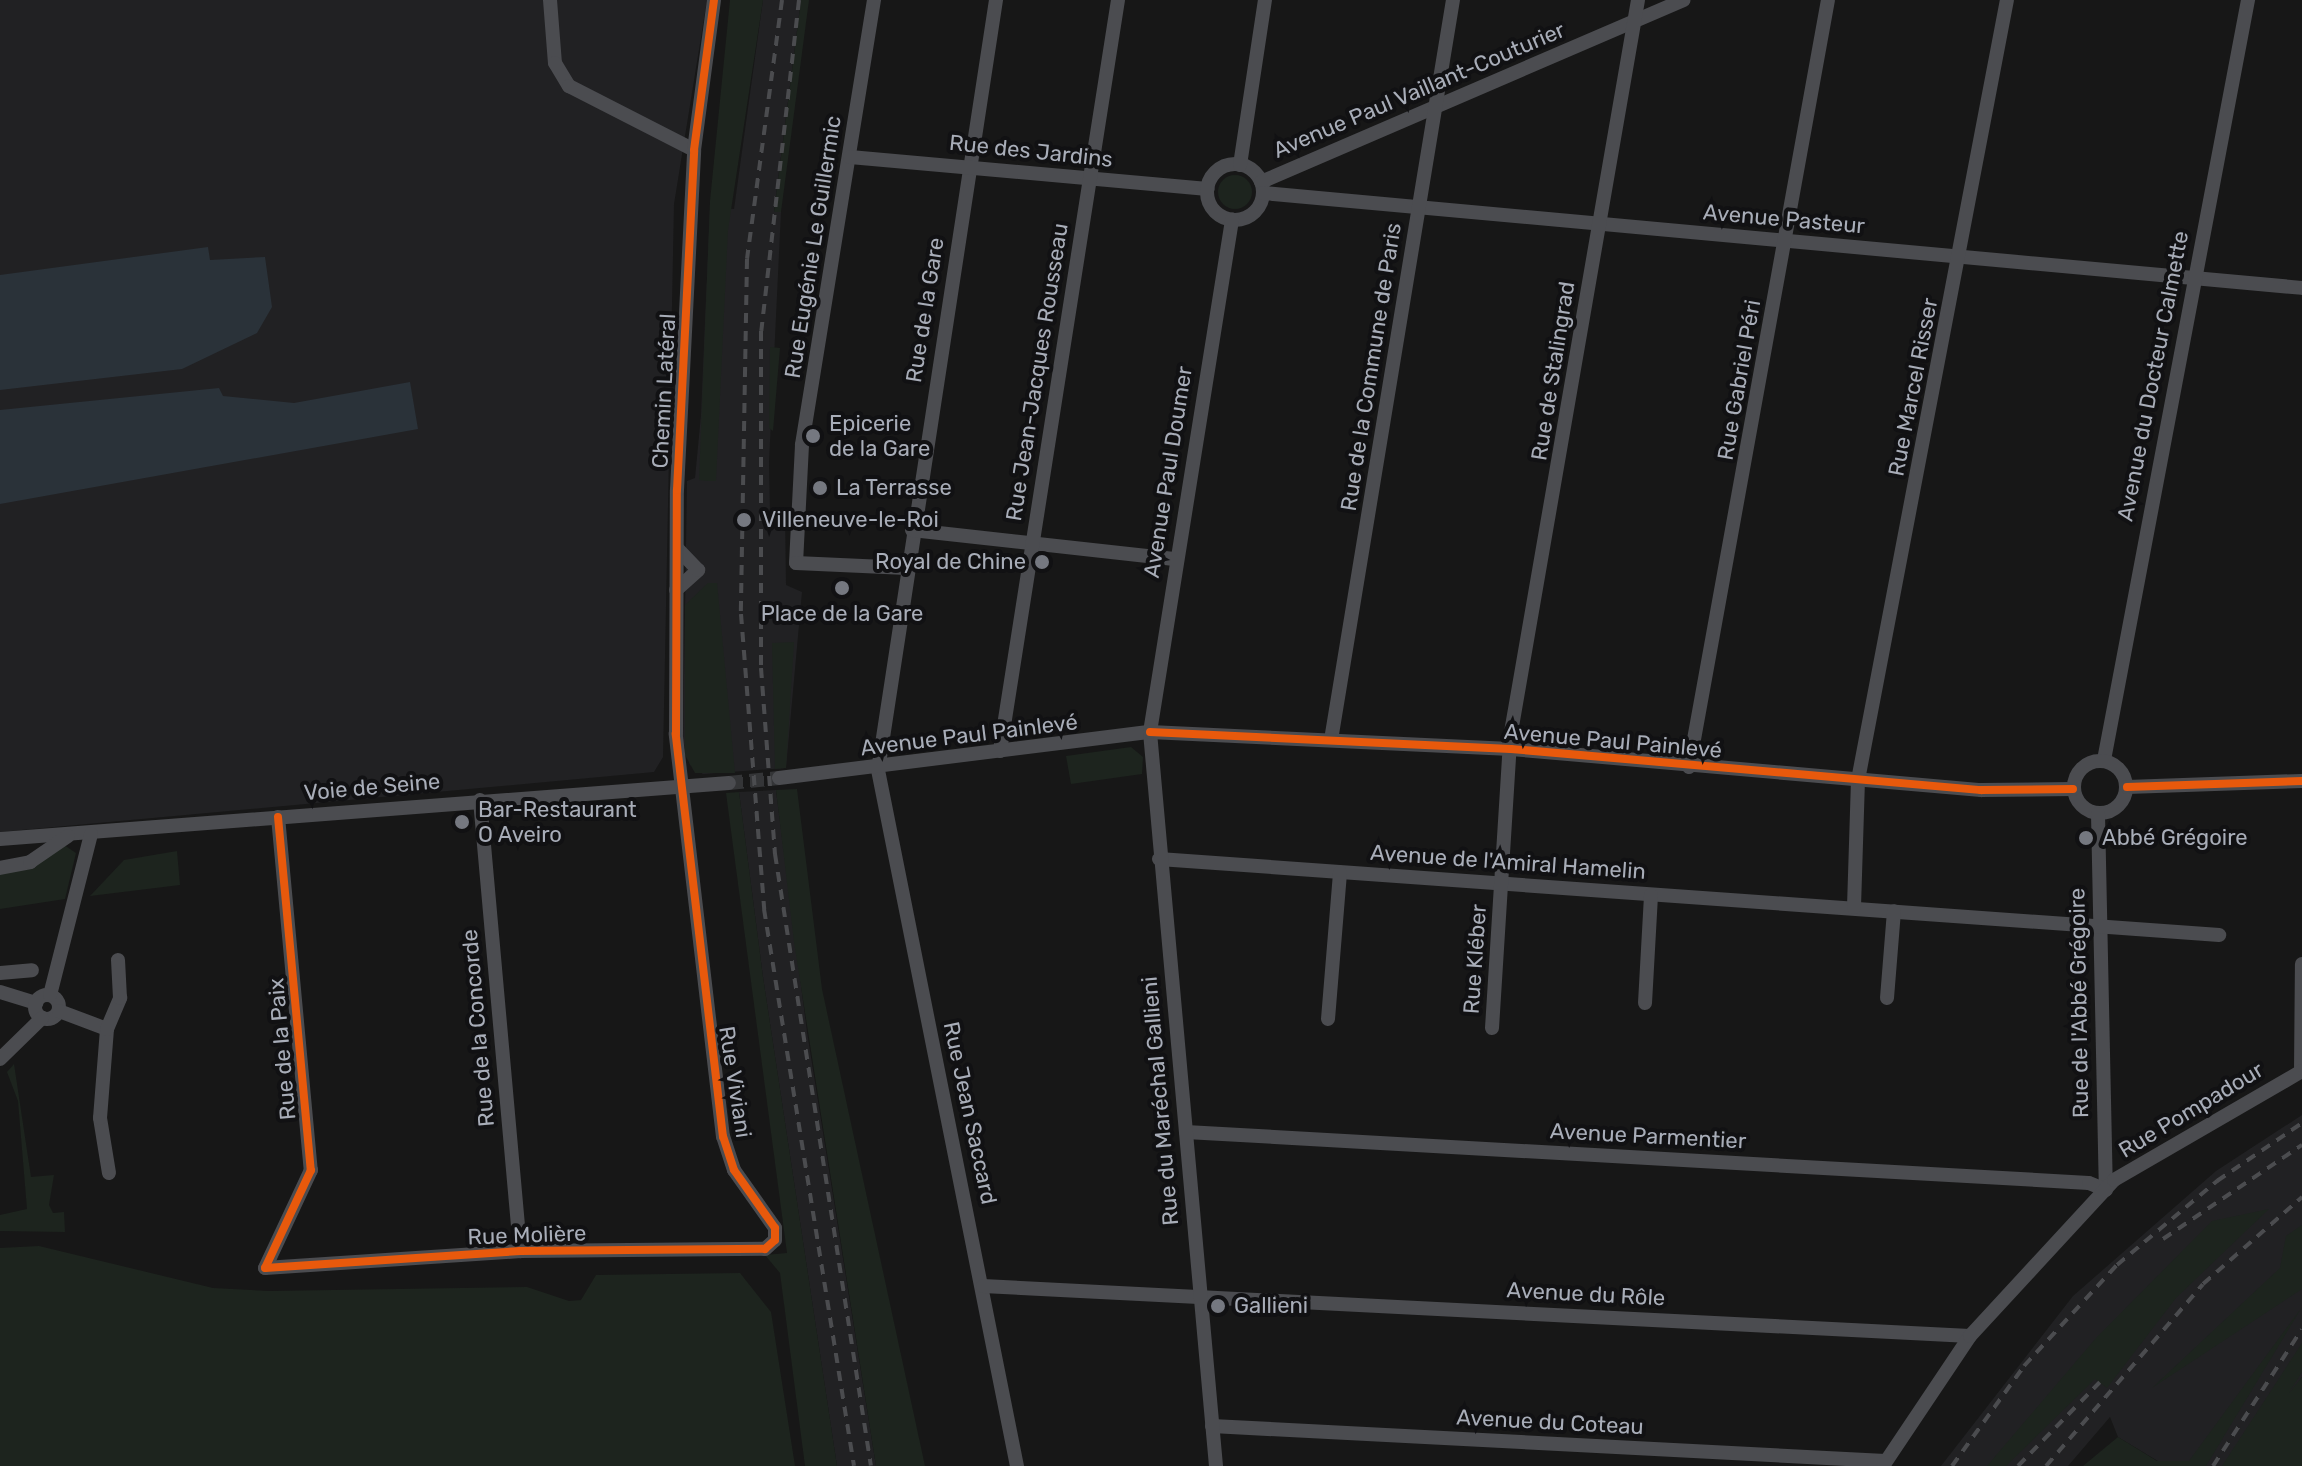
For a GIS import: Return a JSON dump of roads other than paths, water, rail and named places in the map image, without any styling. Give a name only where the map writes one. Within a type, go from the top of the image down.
[{"type":"street","points":[[550,0],[555,63],[569,86],[694,150]]},
{"type":"street","name":"Chemin Latéral","points":[[680,791],[676,590],[694,150],[714,0]]},
{"type":"street","name":"Rue Eugénie Le Guillermic","points":[[874,0],[796,501],[796,563],[907,568]]},
{"type":"street","name":"Rue de la Gare","points":[[878,770],[912,530],[996,0]]},
{"type":"street","name":"Rue Jean-Jacques Rousseau","points":[[1000,751],[1118,0]]},
{"type":"street","points":[[1240,165],[1265,0]]},
{"type":"street","name":"Rue de la Commune de Paris","points":[[1331,740],[1453,0]]},
{"type":"street","name":"Rue de Stalingrad","points":[[1511,749],[1638,0]]},
{"type":"street","name":"Avenue Paul Vaillant-Couturier","points":[[1262,188],[1435,106],[1683,0]]},
{"type":"street","name":"Rue Gabriel Péri","points":[[1689,767],[1828,0]]},
{"type":"street","name":"Rue Marcel Risser","points":[[1854,907],[1858,780],[2007,0]]},
{"type":"street","name":"Avenue du Docteur Calmette","points":[[2104,760],[2248,0]]},
{"type":"street","name":"Rue des Jardins","points":[[850,157],[1208,189]]},
{"type":"street","points":[[1240,165],[1262,188],[1249,216],[1232,220],[1216,212],[1208,189],[1215,173],[1240,165]]},
{"type":"street","name":"Avenue Pasteur","points":[[1262,188],[1419,207],[2302,288]]},
{"type":"street","name":"Avenue Paul Doumer","points":[[1150,732],[1232,220]]},
{"type":"street","points":[[912,530],[1176,559]]},
{"type":"street","points":[[676,590],[687,588],[698,570],[677,548]]},
{"type":"street","name":"Avenue Paul Painlevé","points":[[779,778],[878,770],[1150,732],[1511,749],[1858,780],[2073,789]]},
{"type":"street","name":"Rue du Maréchal Gallieni","points":[[1150,732],[1159,859],[1216,1466]]},
{"type":"street","name":"Rue Kléber","points":[[1492,1028],[1511,749]]},
{"type":"street","points":[[2104,760],[2127,787],[2113,809],[2098,814],[2073,789],[2088,763],[2104,760]]},
{"type":"street","name":"Rue Jean Saccard","points":[[878,770],[1017,1466]]},
{"type":"street","points":[[2127,787],[2302,781]]},
{"type":"street","points":[[680,791],[729,783]]},
{"type":"street","name":"Voie de Seine","points":[[0,839],[68,836],[480,800],[680,791]]},
{"type":"street","name":"Rue Viviani","points":[[680,791],[723,1137],[734,1170],[775,1228]]},
{"type":"street","name":"Rue de la Concorde","points":[[480,800],[520,1251]]},
{"type":"street","name":"Rue de l'Abbé Grégoire","points":[[2098,814],[2106,1190]]},
{"type":"street","name":"Rue de la Paix","points":[[265,1268],[311,1170],[278,817]]},
{"type":"street","points":[[91,834],[50,995],[59,1011],[107,1029]]},
{"type":"street","name":"Voie de Seine","points":[[0,868],[30,862],[68,836]]},
{"type":"street","name":"Avenue de l'Amiral Hamelin","points":[[1159,859],[2219,935]]},
{"type":"street","points":[[1328,1019],[1340,872]]},
{"type":"street","points":[[1645,1003],[1651,895]]},
{"type":"street","points":[[1887,998],[1894,911]]},
{"type":"street","points":[[109,1173],[100,1118],[107,1029],[120,998],[118,960]]},
{"type":"street","points":[[2302,964],[2302,1071]]},
{"type":"street","points":[[0,973],[32,970]]},
{"type":"street","points":[[0,992],[36,1003],[50,995]]},
{"type":"street","points":[[36,1003],[42,1018]]},
{"type":"street","points":[[0,1059],[42,1018],[59,1011]]},
{"type":"street","name":"Rue Pompadour","points":[[1884,1463],[1970,1336],[2106,1190],[2188,1134],[2302,1071]]},
{"type":"street","name":"Avenue Parmentier","points":[[1186,1132],[2073,1182],[2106,1190]]},
{"type":"street","name":"Rue Molière","points":[[265,1268],[520,1251],[765,1249],[775,1228]]},
{"type":"street","name":"Avenue du Rôle","points":[[983,1286],[1970,1336]]},
{"type":"street","name":"Avenue du Coteau","points":[[1212,1426],[1884,1463]]},
{"type":"tunnel","points":[[729,783],[779,778]]},
{"type":"railway","points":[[782,0],[747,259],[741,614],[764,909],[854,1466]]},
{"type":"railway","points":[[799,0],[761,331],[761,668],[775,854],[871,1466]]},
{"type":"railway","points":[[1952,1466],[2024,1366],[2117,1265],[2217,1181],[2302,1123]]},
{"type":"railway","points":[[2163,1239],[2302,1145]]},
{"type":"railway","points":[[2046,1466],[2203,1284],[2302,1197]]},
{"type":"railway","points":[[2213,1466],[2302,1329]]},
{"type":"railway","points":[[2018,1466],[2100,1382]]},
{"type":"place","name":"Epicerie de la Gare","points":[[813,436]]},
{"type":"place","name":"La Terrasse","points":[[820,488]]},
{"type":"place","name":"Villeneuve-le-Roi","points":[[744,520]]},
{"type":"place","name":"Royal de Chine","points":[[1042,562]]},
{"type":"place","name":"Place de la Gare","points":[[842,588]]},
{"type":"place","name":"Bar-Restaurant O Aveiro","points":[[462,822]]},
{"type":"place","name":"Abbé Grégoire","points":[[2086,838]]},
{"type":"place","name":"Gallieni","points":[[1218,1306]]}]
